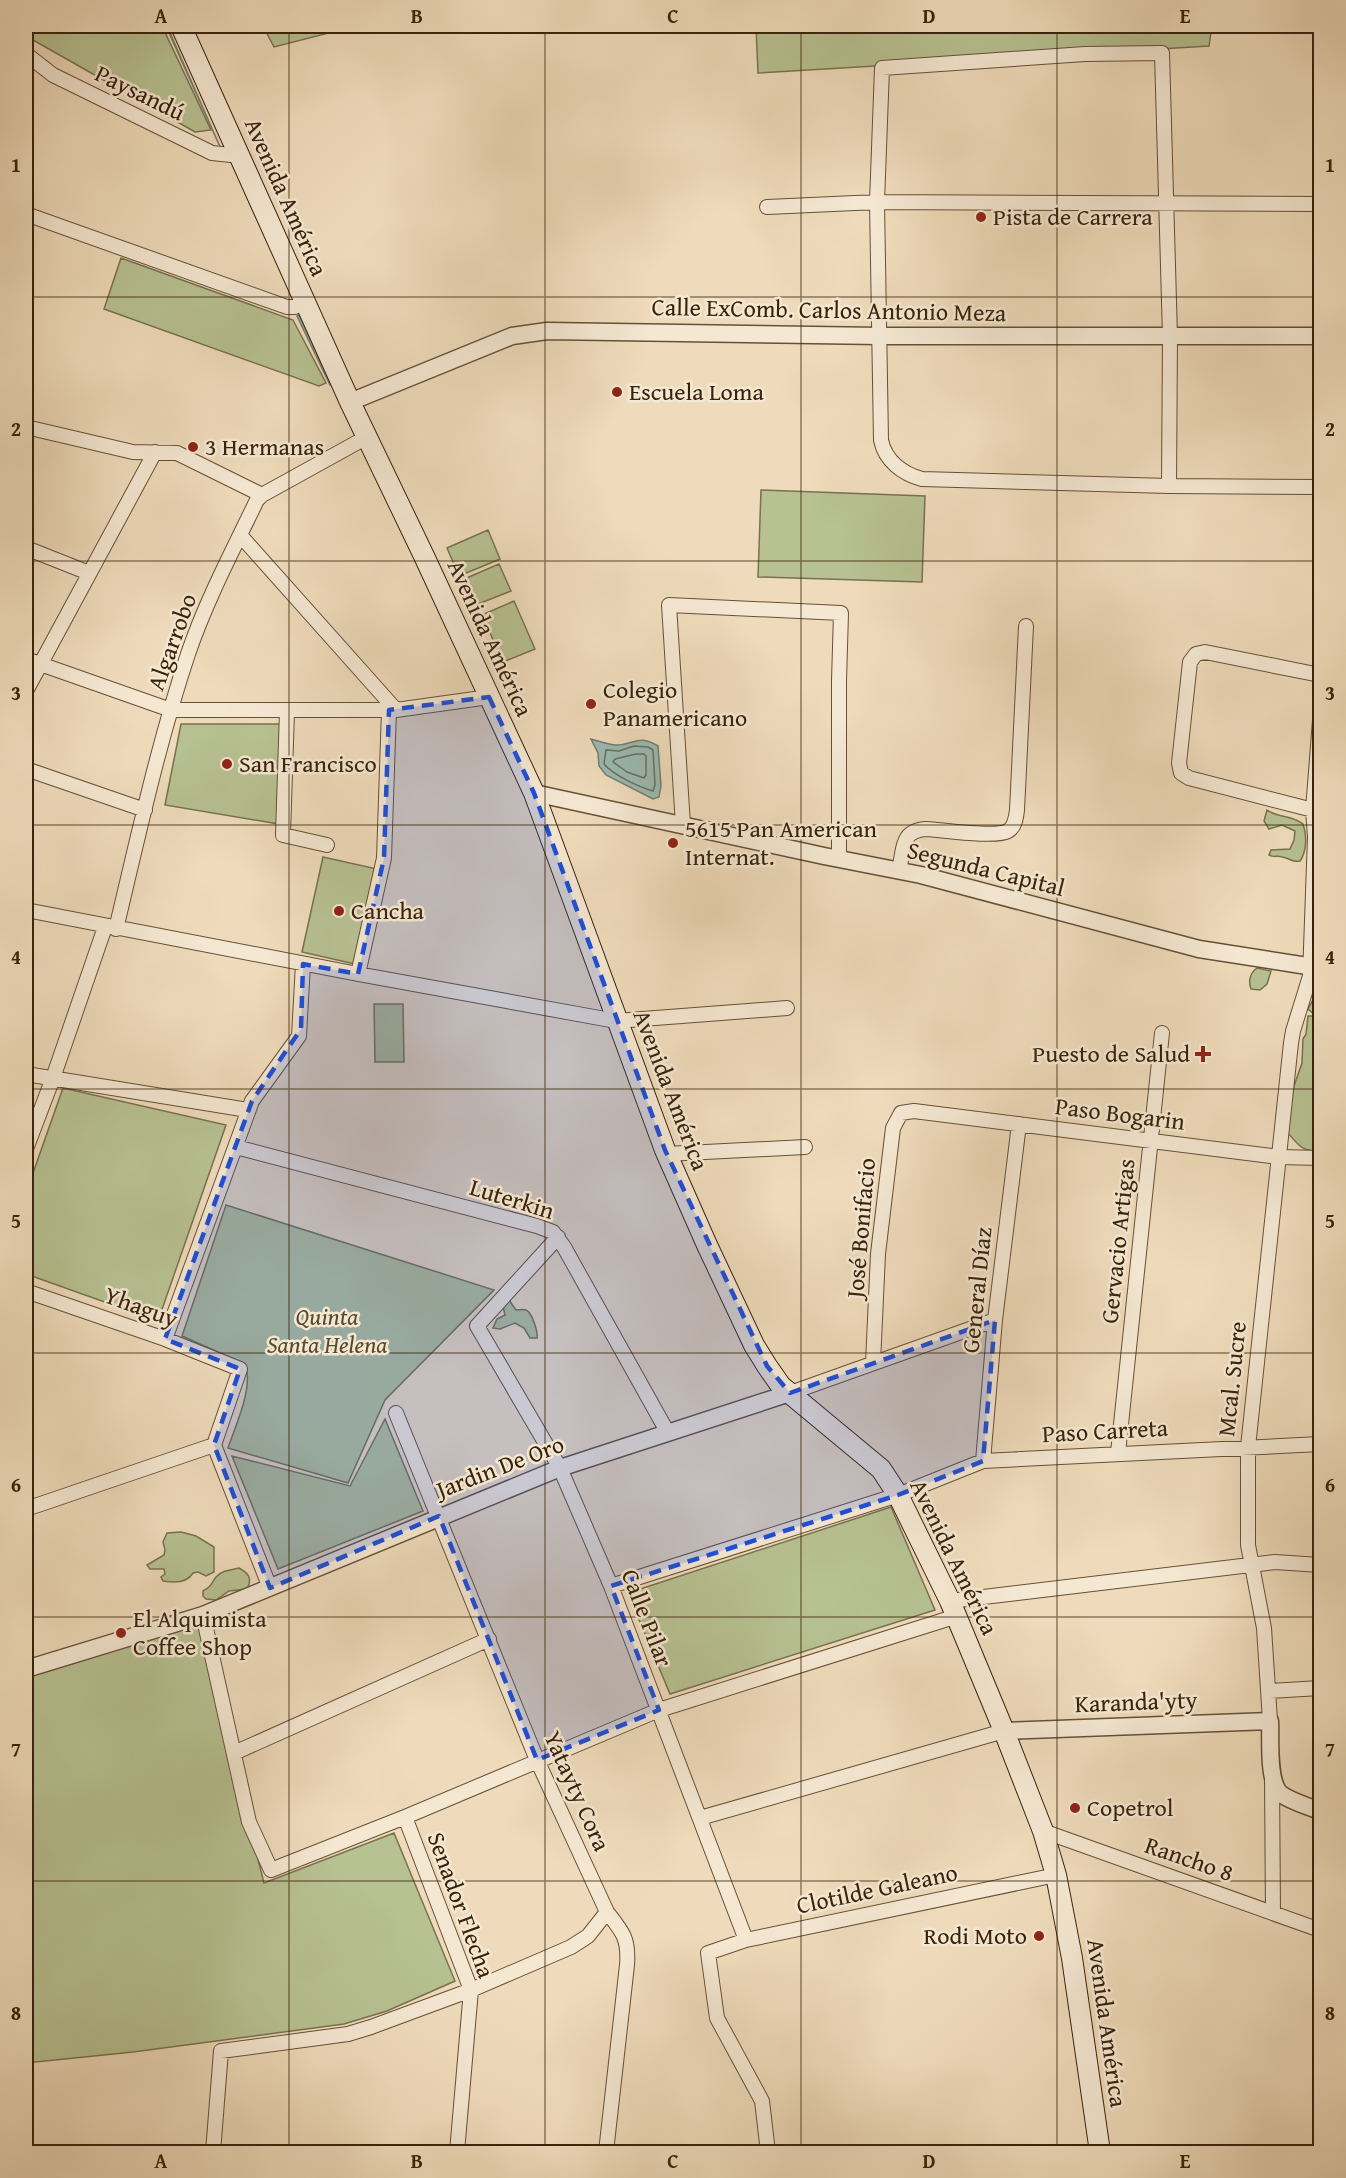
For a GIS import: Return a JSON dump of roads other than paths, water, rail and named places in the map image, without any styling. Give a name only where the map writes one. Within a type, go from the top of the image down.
[{"type":"main road","name":"Avenida América","points":[[182,26],[304,302],[534,793],[666,1154],[754,1345],[773,1377],[881,1469],[898,1495],[954,1608],[1043,1832],[1056,1875],[1072,1958],[1100,2152]]},
{"type":"street","points":[[1169,486],[1170,337],[1162,53],[1085,54],[882,68],[877,202],[882,446],[892,462],[910,476],[922,479],[1169,486],[1320,487]]},
{"type":"street","name":"Paysandú","points":[[26,54],[53,75],[75,87],[212,153],[241,156]]},
{"type":"street","points":[[767,207],[877,202],[1320,204]]},
{"type":"street","points":[[26,214],[287,308],[304,302]]},
{"type":"street","name":"Calle ExComb. Carlos Antonio Meza","points":[[350,402],[512,336],[529,332],[567,329],[880,336],[1320,336]]},
{"type":"street","points":[[26,427],[133,452],[177,453],[262,495],[367,436]]},
{"type":"street","points":[[26,691],[155,452]]},
{"type":"street","name":"Algarrobo","points":[[26,1149],[111,928],[188,654],[240,536],[257,500],[262,495]]},
{"type":"street","points":[[240,536],[392,710],[384,858],[358,974]]},
{"type":"street","points":[[26,548],[89,573]]},
{"type":"street","points":[[682,825],[669,604],[841,613],[839,859]]},
{"type":"street","points":[[899,871],[906,839],[910,833],[927,829],[1003,833],[1010,830],[1014,823],[1017,810],[1026,626]]},
{"type":"street","points":[[1313,810],[1189,778],[1181,773],[1179,763],[1190,662],[1196,654],[1206,652],[1320,675]]},
{"type":"street","points":[[1320,656],[1320,711]]},
{"type":"street","points":[[26,659],[171,710],[392,710],[489,697]]},
{"type":"street","points":[[287,711],[283,835],[327,845]]},
{"type":"street","name":"Mcal. Sucre","points":[[1270,1720],[1264,1628],[1246,1532],[1248,1447],[1291,1043],[1310,976],[1316,967],[1318,838],[1313,810],[1320,720]]},
{"type":"street","points":[[27,773],[145,810]]},
{"type":"street","name":"Segunda Capital","points":[[534,793],[899,871],[1199,949],[1316,967]]},
{"type":"street","points":[[26,910],[111,928],[616,1021],[787,1008]]},
{"type":"street","points":[[165,1339],[248,1110],[252,1101],[299,1036],[303,964]]},
{"type":"street","name":"Gervacio Artigas","points":[[1118,1454],[1162,1033]]},
{"type":"street","points":[[26,1074],[248,1110]]},
{"type":"street","name":"Paso Bogarin","points":[[914,1111],[1279,1157],[1320,1158]]},
{"type":"street","name":"José Bonifacio","points":[[873,1363],[878,1254],[893,1128],[901,1113],[914,1111]]},
{"type":"street","name":"General Díaz","points":[[983,1461],[995,1320],[1019,1124]]},
{"type":"street","name":"Luterkin","points":[[236,1147],[553,1232],[558,1237],[668,1433]]},
{"type":"street","points":[[666,1154],[805,1147]]},
{"type":"street","name":"Calle Pilar","points":[[558,1237],[477,1326],[560,1468],[611,1586],[746,1940]]},
{"type":"street","name":"Yhaguy","points":[[26,1291],[165,1339],[240,1369],[214,1445]]},
{"type":"street","name":"Jardin De Oro","points":[[26,1670],[203,1615],[560,1468],[790,1393],[995,1320]]},
{"type":"street","name":"Yatayty Cora","points":[[396,1413],[537,1760],[607,1912],[624,1933],[628,1953],[606,2152]]},
{"type":"street","name":"Paso Carreta","points":[[611,1586],[898,1495],[983,1461],[1320,1444]]},
{"type":"street","points":[[26,1509],[214,1445],[270,1588]]},
{"type":"street","points":[[203,1615],[249,1822],[271,1870],[405,1817],[659,1710],[954,1608],[1275,1562],[1320,1565]]},
{"type":"street","points":[[234,1753],[489,1639]]},
{"type":"street","points":[[1269,1691],[1320,1688]]},
{"type":"street","points":[[1270,1720],[1273,1913]]},
{"type":"street","name":"Karanda'yty","points":[[1004,1731],[1270,1720]]},
{"type":"street","points":[[700,1818],[1004,1731]]},
{"type":"street","points":[[1272,1776],[1276,1789],[1283,1795],[1320,1810]]},
{"type":"street","name":"Senador Flecha","points":[[405,1817],[471,1990],[457,2152]]},
{"type":"street","name":"Rancho 8","points":[[1043,1832],[1320,1930]]},
{"type":"street","name":"Clotilde Galeano","points":[[768,2152],[762,2101],[717,2018],[708,1953],[746,1940],[1056,1875]]},
{"type":"street","points":[[213,2152],[221,2051],[348,2034],[471,1990],[571,1947],[588,1936],[607,1912]]},
{"type":"water","points":[[166,26],[167,26],[221,149]]},
{"type":"water","points":[[299,315],[331,384],[330,385],[297,316]]},
{"type":"water","points":[[591,739],[615,745],[645,740],[658,746],[661,786],[659,797],[653,799],[606,775],[599,766],[598,753]]},
{"type":"place","name":"Pista de Carrera","points":[[981,217]]},
{"type":"place","name":"Escuela Loma","points":[[617,392]]},
{"type":"place","name":"3 Hermanas","points":[[193,447]]},
{"type":"place","name":"Colegio Panamericano","points":[[591,704]]},
{"type":"place","name":"San Francisco","points":[[227,764]]},
{"type":"place","name":"5615 Pan American Internat.","points":[[673,843]]},
{"type":"place","name":"Cancha","points":[[339,911]]},
{"type":"place","name":"Puesto de Salud","points":[[1203,1054]]},
{"type":"place","name":"El Alquimista Coffee Shop","points":[[121,1633]]},
{"type":"place","name":"Copetrol","points":[[1075,1808]]},
{"type":"place","name":"Rodi Moto","points":[[1039,1936]]},
{"type":"park label","name":"Quinta Santa Helena","points":[[327,1331]]}]
